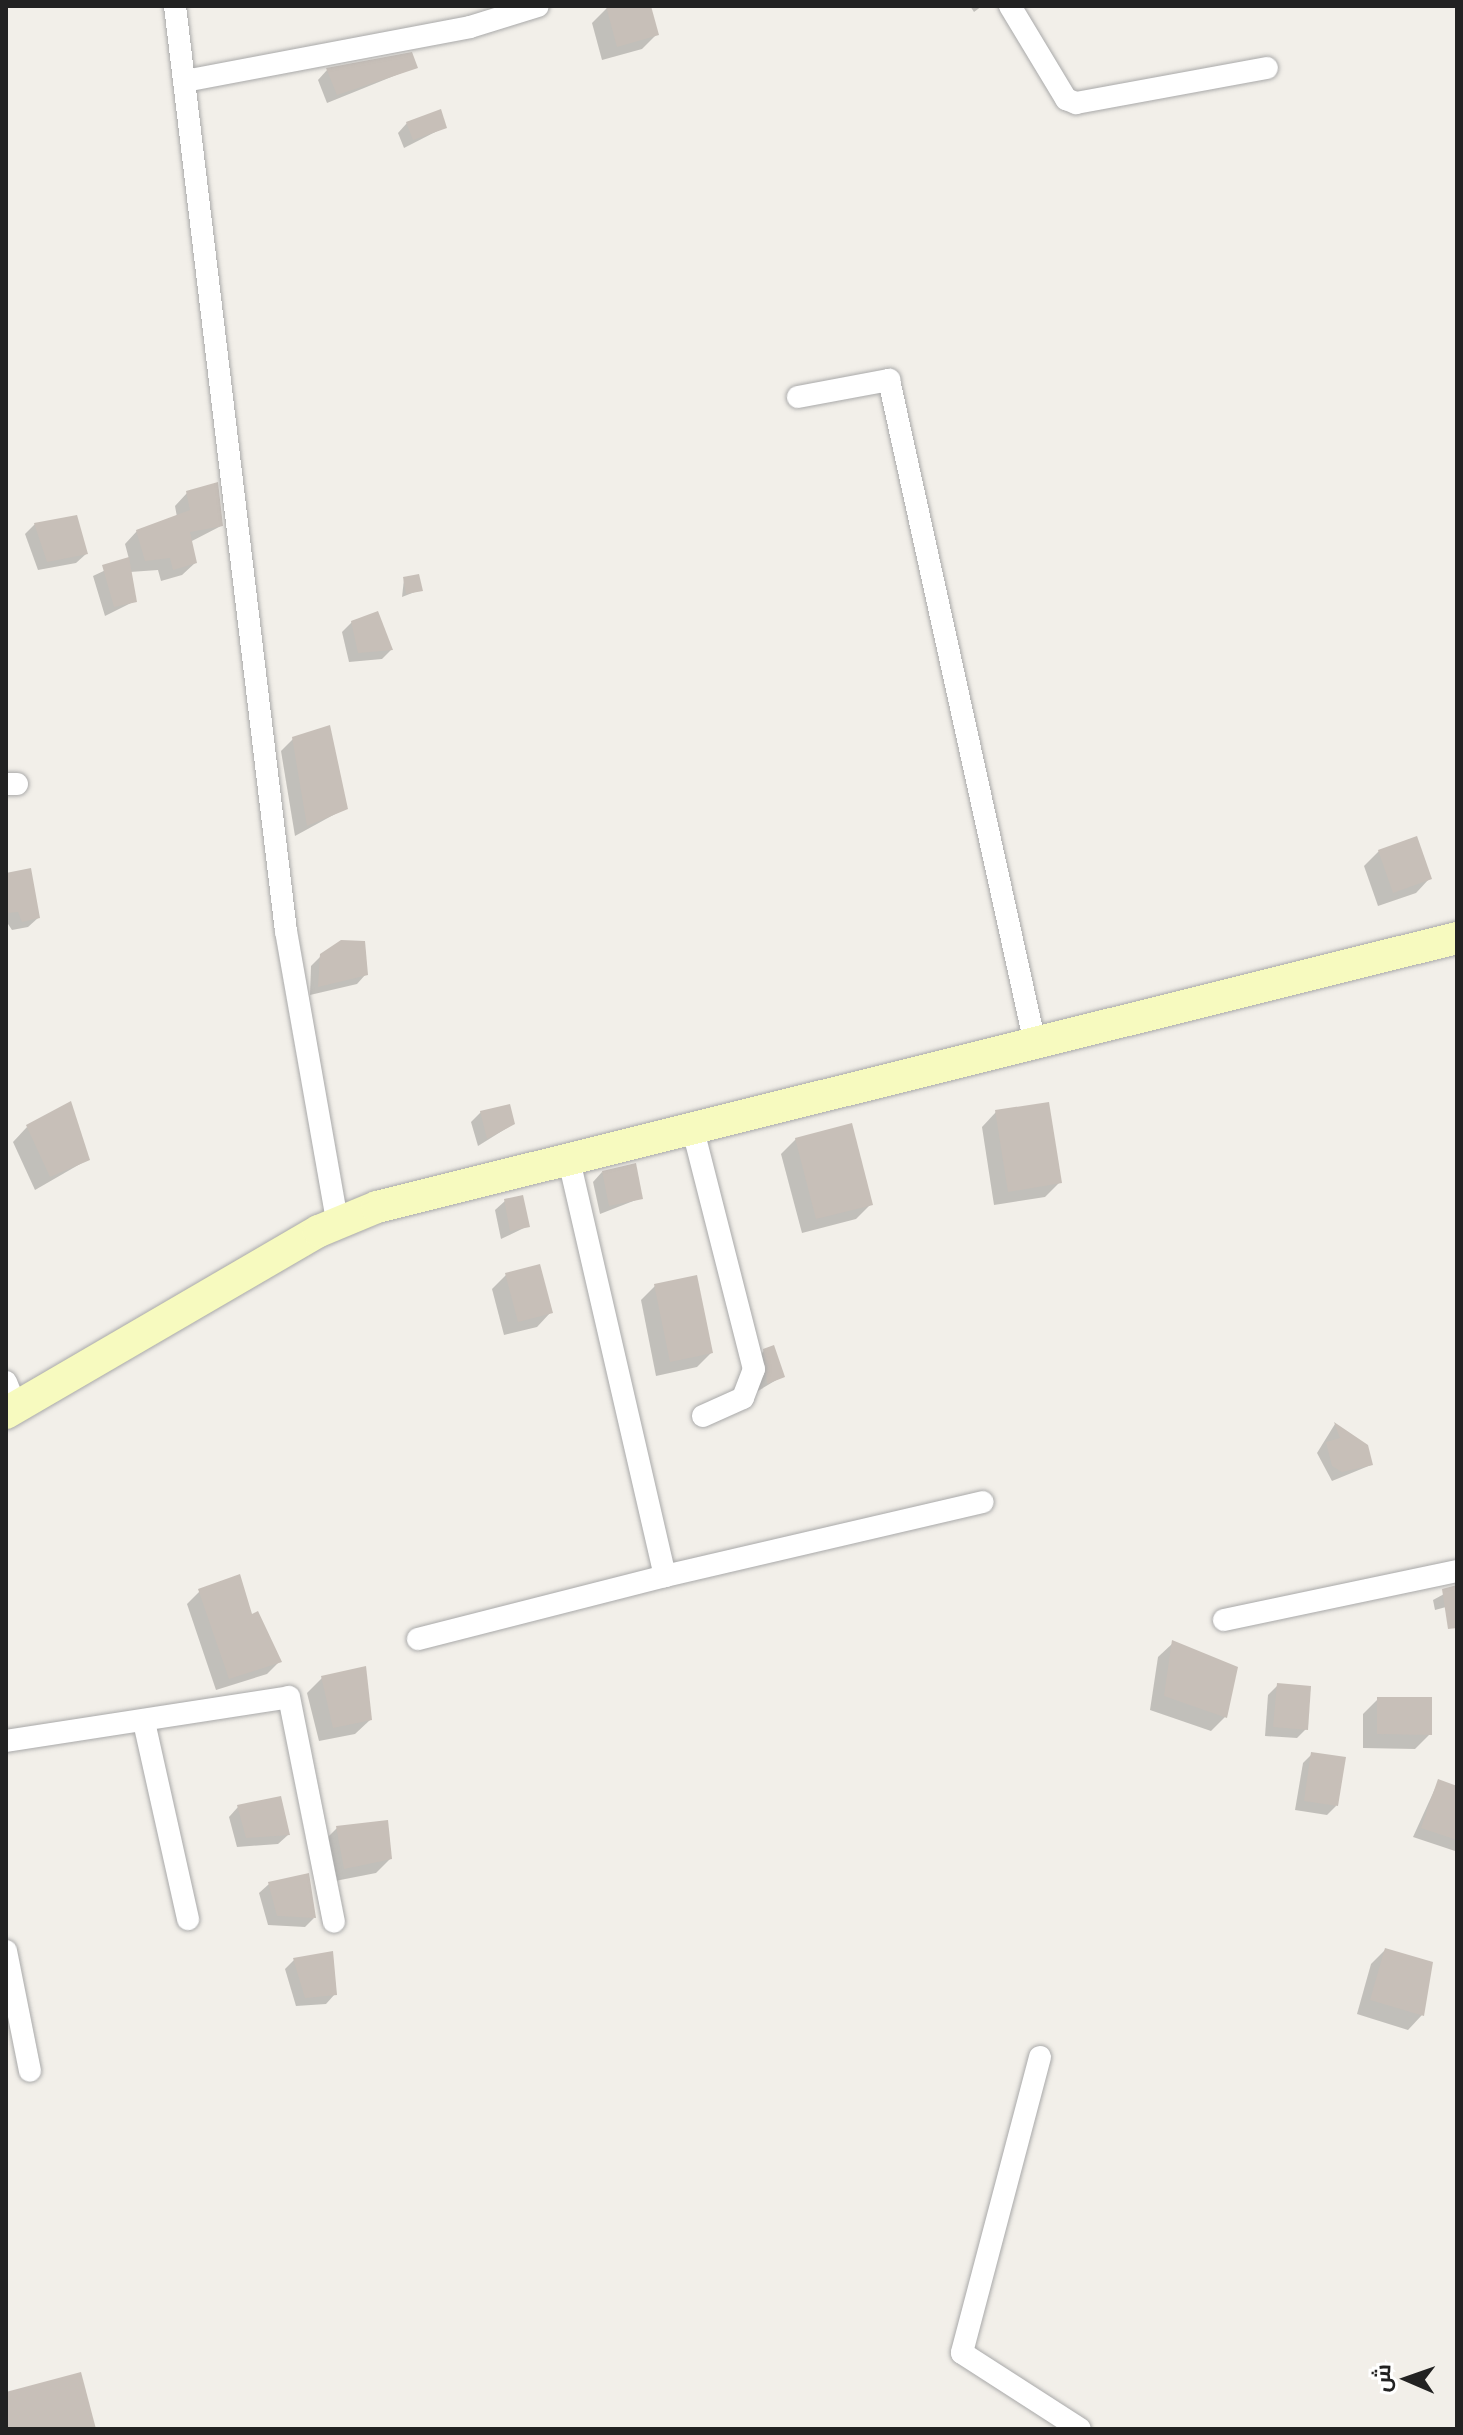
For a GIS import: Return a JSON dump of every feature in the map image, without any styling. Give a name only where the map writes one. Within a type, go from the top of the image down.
[{"type":"street","points":[[175,6],[284,916],[337,1221]]},
{"type":"street","points":[[185,81],[470,27],[538,6]]},
{"type":"street","points":[[1010,6],[1066,99],[1076,103],[1267,68]]},
{"type":"street","points":[[798,397],[889,380],[1035,1044]]},
{"type":"street","points":[[9,1401],[337,1221],[568,1156],[1035,1044],[1457,938]]},
{"type":"street","points":[[692,1126],[754,1369],[743,1398],[703,1416]]},
{"type":"street","points":[[568,1156],[665,1576]]},
{"type":"street","points":[[418,1639],[665,1576],[983,1502]]},
{"type":"street","points":[[1224,1620],[1457,1571]]},
{"type":"street","points":[[6,1741],[144,1722],[289,1697],[334,1922]]},
{"type":"street","points":[[144,1722],[188,1919]]},
{"type":"street","points":[[6,1951],[30,2071]]},
{"type":"street","points":[[1040,2057],[962,2353],[1080,2429]]},
{"type":"building","points":[[606,6],[651,6],[659,35],[617,47]]},
{"type":"building","points":[[412,52],[418,68],[337,95],[326,68]]},
{"type":"building","points":[[441,109],[447,128],[413,140],[406,122]]},
{"type":"building","points":[[218,482],[223,526],[190,532],[197,563],[173,570],[170,558],[145,561],[136,530],[190,510],[186,491]]},
{"type":"building","points":[[77,515],[88,554],[47,562],[34,523]]},
{"type":"building","points":[[129,557],[137,602],[114,607],[102,565]]},
{"type":"building","points":[[419,574],[423,591],[406,594],[403,577]]},
{"type":"building","points":[[378,611],[393,650],[358,653],[351,621]]},
{"type":"building","points":[[330,725],[348,809],[307,826],[292,737]]},
{"type":"building","points":[[1417,836],[1432,879],[1393,893],[1378,850]]},
{"type":"building","points":[[31,868],[40,918],[22,922],[18,912],[6,913],[6,873]]},
{"type":"building","points":[[341,940],[365,941],[368,975],[318,987],[320,954]]},
{"type":"building","points":[[71,1101],[90,1160],[50,1177],[26,1125]]},
{"type":"building","points":[[1049,1102],[1062,1183],[1008,1192],[995,1110]]},
{"type":"building","points":[[510,1104],[515,1124],[487,1139],[480,1111]]},
{"type":"building","points":[[852,1123],[873,1205],[816,1219],[795,1138]]},
{"type":"building","points":[[636,1163],[643,1199],[609,1206],[602,1171]]},
{"type":"building","points":[[523,1195],[530,1227],[510,1231],[504,1199]]},
{"type":"building","points":[[540,1264],[553,1313],[518,1322],[505,1273]]},
{"type":"building","points":[[697,1275],[713,1353],[670,1362],[654,1284]]},
{"type":"building","points":[[774,1345],[785,1377],[767,1384],[763,1349]]},
{"type":"building","points":[[1334,1422],[1368,1445],[1373,1465],[1342,1472],[1332,1466],[1326,1442],[1340,1438]]},
{"type":"building","points":[[240,1574],[252,1614],[258,1611],[282,1662],[229,1679],[198,1589]]},
{"type":"building","points":[[1457,1585],[1457,1628],[1448,1629],[1442,1589]]},
{"type":"building","points":[[1172,1640],[1238,1667],[1227,1718],[1164,1696]]},
{"type":"building","points":[[366,1666],[372,1720],[333,1728],[321,1676]]},
{"type":"building","points":[[1277,1683],[1311,1686],[1308,1730],[1273,1727]]},
{"type":"building","points":[[1377,1697],[1432,1697],[1432,1735],[1377,1734]]},
{"type":"building","points":[[1311,1752],[1346,1757],[1338,1806],[1304,1801]]},
{"type":"building","points":[[1438,1779],[1457,1786],[1457,1840],[1421,1828]]},
{"type":"building","points":[[281,1796],[290,1835],[246,1838],[237,1805]]},
{"type":"building","points":[[388,1820],[392,1859],[344,1869],[336,1826]]},
{"type":"building","points":[[309,1873],[316,1918],[277,1916],[268,1882]]},
{"type":"building","points":[[1385,1948],[1433,1962],[1424,2016],[1370,2000]]},
{"type":"building","points":[[333,1951],[337,1995],[305,1998],[293,1958]]},
{"type":"building","points":[[81,2372],[96,2429],[6,2429],[6,2392]]}]
